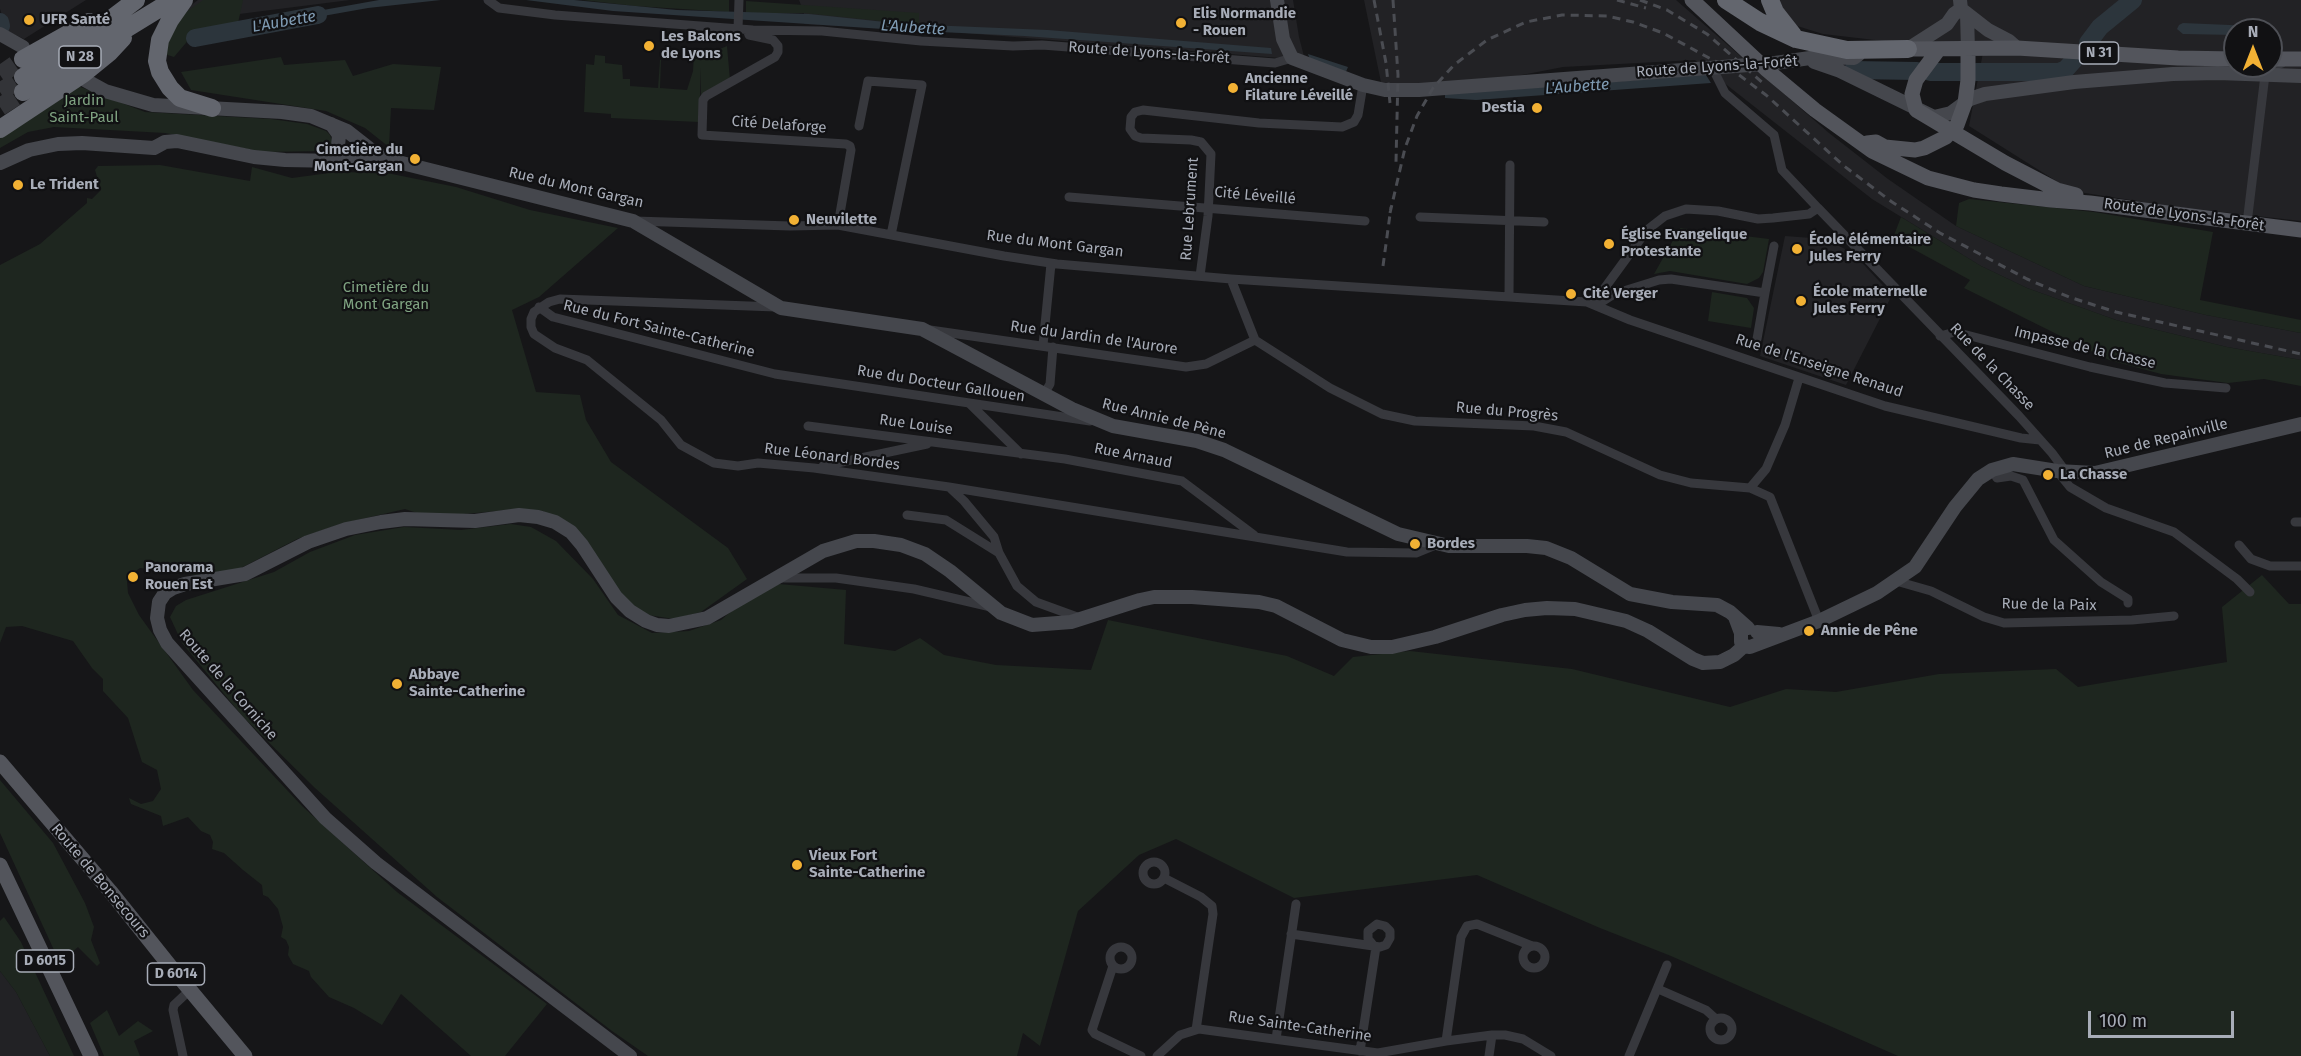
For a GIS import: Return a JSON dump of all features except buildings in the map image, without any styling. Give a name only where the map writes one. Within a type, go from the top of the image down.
[{"type":"highway","name":"N 28","points":[[23,69],[133,9],[173,0]]},
{"type":"highway","points":[[184,0],[159,40],[157,61],[159,72],[180,98],[212,108]]},
{"type":"highway","name":"N 31","points":[[1726,0],[1760,22],[1796,39],[1865,51],[1908,50]]},
{"type":"highway","points":[[1770,0],[1775,12],[1796,39]]},
{"type":"highway","points":[[23,69],[89,22],[133,9]]},
{"type":"highway","points":[[0,129],[83,74],[110,52],[133,9]]},
{"type":"main road","name":"Route de Lyons-la-Forêt","points":[[1692,0],[1815,111],[1861,144],[1905,168],[1947,183],[2001,194],[2090,202],[2301,230]]},
{"type":"main road","name":"N 31","points":[[1908,50],[2017,48],[2223,59]]},
{"type":"main road","points":[[1939,49],[1916,80],[1912,94],[1916,110],[1951,132],[2057,190],[2083,197],[2090,202]]},
{"type":"main road","points":[[1861,144],[1876,142],[1885,147],[1915,150],[1933,144],[1951,132],[1957,125],[1965,103],[1968,50]]},
{"type":"main road","name":"Route de Bonsecours","points":[[0,762],[245,1056]]},
{"type":"main road","name":"D 6015","points":[[0,865],[91,1056]]},
{"type":"street","name":"Route de Lyons-la-Forêt","points":[[488,0],[499,8],[555,15],[741,26],[788,32],[822,31],[921,41],[1052,46],[1275,63],[1292,58],[1363,85],[1385,90],[1414,91],[1817,57],[1854,58],[1865,51]]},
{"type":"street","points":[[1277,0],[1285,44],[1292,58]]},
{"type":"street","points":[[739,5],[741,26]]},
{"type":"street","points":[[1908,50],[1947,24],[1954,14],[1963,8]]},
{"type":"street","points":[[1963,8],[2017,48]]},
{"type":"street","points":[[1963,8],[1968,50]]},
{"type":"street","points":[[1939,49],[1948,35],[1947,24]]},
{"type":"street","name":"Route de Lyons-la-Forêt","points":[[702,135],[703,100],[706,96],[775,57],[778,52],[778,46],[773,40],[749,35],[741,26]]},
{"type":"street","points":[[0,34],[23,69]]},
{"type":"street","points":[[1810,59],[1840,71],[1934,117],[1951,113],[1974,96],[1985,94],[2113,78],[2223,72]]},
{"type":"street","points":[[1595,305],[1647,230],[1665,216],[1686,209],[1718,211],[1758,219],[1809,214],[1818,208],[1782,170],[1774,135],[1725,93],[1712,67]]},
{"type":"street","points":[[2283,73],[2301,76]]},
{"type":"street","points":[[2248,214],[2261,78]]},
{"type":"street","name":"Rue du Mont Gargan","points":[[85,80],[105,91],[138,102],[311,116],[347,131],[375,153],[394,161],[633,221],[790,226],[838,225],[1051,264],[1231,279],[1570,299],[1595,305]]},
{"type":"street","points":[[859,126],[868,81],[922,86],[891,235]]},
{"type":"street","name":"Rue Lebrument","points":[[1200,276],[1208,216],[1211,154],[1201,142],[1135,136],[1130,129],[1131,117],[1135,112],[1143,110],[1259,123],[1342,127],[1354,122],[1358,115],[1363,85]]},
{"type":"street","points":[[323,159],[336,151],[338,146],[337,130],[329,122]]},
{"type":"street","name":"Cité Delaforge","points":[[702,135],[850,146],[838,225]]},
{"type":"street","points":[[0,163],[29,150],[58,144],[82,143],[154,148],[165,142],[177,141],[254,157],[285,160],[339,161],[375,153]]},
{"type":"street","points":[[1509,296],[1510,165]]},
{"type":"street","name":"Cité Léveillé","points":[[1069,196],[1365,221]]},
{"type":"street","name":"Rue de la Chasse","points":[[1818,208],[2040,440],[2070,487],[2106,508],[2174,532],[2237,579],[2250,592]]},
{"type":"street","points":[[1420,217],[1544,222]]},
{"type":"street","name":"Rue Annie de Pène","points":[[633,221],[781,308],[922,329],[1044,394],[1104,422],[1197,441],[1224,450],[1380,527],[1416,540],[1438,544],[1546,548],[1571,558],[1630,594],[1672,603],[1717,605],[1725,608],[1734,615],[1749,636]]},
{"type":"street","points":[[1757,339],[1774,246]]},
{"type":"street","points":[[1044,394],[1050,384],[1048,346],[1051,264]]},
{"type":"street","points":[[1231,279],[1255,339]]},
{"type":"street","points":[[1595,305],[1614,294],[1659,280],[1671,279],[1765,293]]},
{"type":"street","points":[[539,307],[560,299],[781,308]]},
{"type":"street","name":"Rue de l'Enseigne Renaud","points":[[1595,305],[1630,320],[1885,406],[2020,438],[2040,440]]},
{"type":"street","name":"Rue du Fort Sainte-Catherine","points":[[539,307],[553,317],[775,374]]},
{"type":"street","name":"Rue Léonard Bordes","points":[[539,307],[531,319],[534,334],[555,348],[587,360],[661,420],[681,445],[714,463],[738,466],[758,463],[814,468],[949,487],[1347,552],[1416,553],[1438,544]]},
{"type":"street","name":"Rue du Jardin de l'Aurore","points":[[922,329],[1186,367],[1206,364],[1255,339]]},
{"type":"street","name":"Impasse de la Chasse","points":[[1941,336],[1954,332],[2090,368],[2165,383],[2226,388]]},
{"type":"street","name":"Rue du Progrès","points":[[1255,339],[1330,388],[1382,414],[1415,421],[1534,426],[1566,432],[1660,475],[1691,483],[1749,488],[1770,497],[1819,621]]},
{"type":"street","name":"Rue du Docteur Gallouen","points":[[775,374],[1104,422]]},
{"type":"street","points":[[1749,488],[1766,469],[1785,425],[1799,378]]},
{"type":"street","points":[[970,404],[1021,454]]},
{"type":"street","name":"Rue de Repainville","points":[[1992,470],[2013,464],[2062,472],[2096,473],[2301,424]]},
{"type":"street","name":"Rue Louise","points":[[808,426],[1021,454]]},
{"type":"street","points":[[814,468],[932,443]]},
{"type":"street","name":"Rue Arnaud","points":[[1021,454],[1065,459],[1182,481],[1257,537]]},
{"type":"street","points":[[774,578],[823,550],[838,545],[874,541],[917,551],[935,560],[992,607],[1011,619],[1032,625],[1056,624],[1081,619],[1127,603],[1154,597],[1226,599],[1276,606],[1353,644],[1392,647],[1435,637],[1502,615],[1525,610],[1575,609],[1626,621],[1703,663],[1720,662],[1734,655],[1749,636],[1781,635],[1819,621],[1877,593],[1896,581],[1915,567],[1954,507],[1978,479],[1992,470]]},
{"type":"street","name":"Rue de la Paix","points":[[1992,470],[1997,478],[2011,476],[2023,480],[2054,540],[2101,582],[2128,599],[2128,603]]},
{"type":"street","points":[[949,487],[994,537],[999,553],[1017,586],[1036,602],[1081,619]]},
{"type":"street","name":"Route de la Corniche","points":[[630,1056],[376,862],[325,818],[167,643],[160,630],[157,609],[159,602],[173,588],[244,574],[308,542],[346,530],[391,520],[475,521],[519,515],[555,522],[571,532],[616,597],[630,611],[646,621],[669,626],[707,618],[774,578]]},
{"type":"street","points":[[907,515],[946,520],[999,553]]},
{"type":"street","points":[[2239,545],[2251,559],[2271,566],[2301,566]]},
{"type":"street","points":[[774,578],[836,578],[914,589],[992,607]]},
{"type":"street","name":"Rue de la Paix","points":[[1896,581],[1932,591],[1984,617],[2004,623],[2132,620],[2174,616]]},
{"type":"street","points":[[1157,1056],[1180,1035],[1196,1030],[1213,914],[1212,906],[1201,897],[1164,878]]},
{"type":"street","points":[[1276,1039],[1296,904]]},
{"type":"street","points":[[1446,1041],[1461,937],[1467,926],[1477,924],[1532,946]]},
{"type":"street","points":[[1291,934],[1374,946],[1360,1051]]},
{"type":"street","points":[[1629,1056],[1667,965]]},
{"type":"street","points":[[1113,966],[1092,1030],[1095,1034],[1141,1056]]},
{"type":"street","points":[[183,1056],[172,1010],[174,1005],[190,990]]},
{"type":"street","points":[[1658,990],[1706,1010],[1716,1018]]},
{"type":"street","name":"Rue Sainte-Catherine","points":[[1196,1030],[1276,1039],[1341,1053],[1414,1052],[1446,1041],[1492,1035],[1523,1039],[1551,1056]]},
{"type":"street","points":[[1489,1056],[1492,1035]]},
{"type":"shaded area","name":"UFR Santé","points":[[0,0],[86,0],[24,39],[7,31],[0,9]]},
{"type":"shaded area","points":[[198,0],[350,0],[168,23]]},
{"type":"shaded area","points":[[799,0],[1293,0],[1305,60],[951,32],[804,24],[804,13]]},
{"type":"shaded area","points":[[1364,0],[1676,0],[1829,133],[1888,179],[1956,226],[2084,286],[2206,315],[2301,333],[2301,360],[2227,347],[2116,320],[2027,288],[1981,266],[1872,199],[1695,60],[1563,67],[1413,96],[1383,92]]},
{"type":"shaded area","points":[[1776,0],[2301,0],[2301,221],[2169,206],[2072,191],[1969,126],[1985,42],[1892,42],[1823,34],[1794,25]]},
{"type":"shaded area","points":[[1785,236],[1825,239],[1853,253],[1892,295],[1846,385],[1760,356]]},
{"type":"shaded area","points":[[0,971],[16,992],[50,1056],[0,1056]]},
{"type":"green space","points":[[203,0],[243,0],[237,28],[191,37],[174,57],[161,53],[167,26]]},
{"type":"green space","points":[[582,0],[729,0],[729,12],[635,6]]},
{"type":"green space","points":[[746,1],[919,13],[919,25],[804,13],[746,13]]},
{"type":"green space","points":[[727,46],[730,80],[701,96],[701,67],[699,122],[611,118],[611,114],[584,112],[586,64],[594,65],[595,55],[605,56],[605,63],[622,65],[623,79],[630,79],[630,86],[658,88],[661,60],[660,88],[687,90],[693,71],[694,54],[703,56]]},
{"type":"green space","points":[[281,57],[284,65],[345,60],[353,76],[393,64],[441,67],[434,110],[391,108],[389,147],[365,128],[326,111],[191,90],[181,72]]},
{"type":"green space","name":"Jardin Saint-Paul","points":[[78,86],[145,112],[271,119],[307,124],[326,131],[333,143],[325,151],[263,152],[165,133],[54,127],[28,132],[0,148],[0,137]]},
{"type":"green space","name":"Cimetière du Mont Gargan","points":[[160,165],[250,181],[252,167],[292,178],[337,172],[387,173],[456,187],[530,210],[618,228],[539,297],[512,310],[536,392],[580,395],[586,420],[611,462],[728,548],[747,579],[701,612],[674,619],[648,615],[628,603],[557,520],[543,511],[520,509],[453,515],[423,515],[405,509],[340,524],[297,539],[239,569],[196,575],[140,568],[130,575],[127,582],[128,593],[139,615],[193,690],[302,806],[397,892],[547,1004],[505,1056],[471,1056],[401,994],[382,1025],[354,1008],[329,997],[311,977],[309,971],[293,964],[288,955],[289,947],[286,940],[281,937],[283,927],[278,909],[268,897],[263,895],[262,885],[224,853],[212,849],[213,842],[210,835],[201,831],[188,817],[163,826],[161,816],[131,804],[129,798],[141,804],[153,801],[161,789],[157,770],[142,762],[128,718],[103,691],[103,679],[92,668],[73,641],[22,626],[6,627],[0,643],[0,265],[40,244],[87,203],[87,198],[92,199],[101,190],[95,170],[98,166]]},
{"type":"green space","points":[[1969,199],[2094,212],[2213,232],[2200,300],[2301,320],[2301,333],[2206,315],[2084,286],[1956,226],[1959,203]]},
{"type":"green space","points":[[1901,217],[1981,266],[2027,288],[2116,320],[2227,347],[2301,360],[2301,386],[2264,379],[2228,383],[2161,374],[2109,360],[1964,288],[1970,280],[1893,238]]},
{"type":"green space","points":[[1680,228],[1769,239],[1763,272],[1759,278],[1747,284],[1670,271],[1654,274]]},
{"type":"green space","points":[[1712,292],[1747,298],[1754,308],[1751,328],[1708,321]]},
{"type":"green space","points":[[511,524],[531,527],[556,541],[593,579],[618,615],[652,633],[689,631],[721,620],[742,602],[779,584],[846,590],[844,644],[895,651],[920,638],[944,655],[996,665],[1091,670],[1108,620],[1287,656],[1334,676],[1353,657],[1410,651],[1572,669],[1730,707],[1786,689],[1836,692],[1939,674],[2056,669],[2078,687],[2227,662],[2222,607],[2262,575],[2289,604],[2301,604],[2301,1056],[1898,1056],[1671,956],[1477,875],[1294,898],[1176,839],[1139,855],[1078,911],[1040,1046],[1023,1033],[1017,1056],[648,1056],[437,897],[315,788],[243,717],[182,643],[170,617],[176,606],[186,600],[274,572],[310,552],[355,535],[404,527],[461,530]]},
{"type":"green space","points":[[0,780],[53,843],[85,903],[94,927],[91,940],[100,963],[97,966],[78,947],[60,963],[0,833]]},
{"type":"green space","points":[[4,917],[21,942],[74,1056],[50,1056],[16,992],[0,971],[0,921]]},
{"type":"green space","points":[[107,1010],[119,1036],[138,1021],[153,1031],[134,1041],[140,1056],[104,1056],[90,1023]]},
{"type":"water","points":[[379,0],[441,0],[368,8],[295,21],[295,17],[312,12]]},
{"type":"water","points":[[526,0],[574,0],[677,10],[809,14],[904,24],[1048,30],[1271,48],[1272,54],[1024,36],[613,11]]},
{"type":"water","points":[[2183,23],[2223,25],[2223,35],[2183,34],[2177,29]]},
{"type":"water","points":[[1308,54],[1348,67],[1345,74],[1310,60]]},
{"type":"water","points":[[1706,75],[1711,83],[1476,100],[1445,98],[1445,94]]},
{"type":"waterway","name":"L'Aubette","points":[[2088,43],[2100,27],[2133,0]]},
{"type":"waterway","name":"L'Aubette","points":[[195,38],[318,15]]},
{"type":"waterway","name":"L'Aubette","points":[[0,22],[1,26]]},
{"type":"waterway","name":"L'Aubette","points":[[1976,72],[2059,72],[2066,69],[2074,60]]},
{"type":"waterway","name":"L'Aubette","points":[[1853,70],[1917,71]]},
{"type":"waterway","name":"L'Aubette","points":[[1930,72],[1962,72]]},
{"type":"tunnel","points":[[0,75],[23,59]]},
{"type":"tunnel","points":[[0,92],[23,77]]},
{"type":"tunnel","points":[[0,107],[23,92]]},
{"type":"railway","points":[[1374,0],[1386,63],[1390,103]]},
{"type":"railway","points":[[1393,0],[1398,75],[1396,162]]},
{"type":"railway","points":[[1617,0],[1646,8]]},
{"type":"railway","points":[[1640,0],[1667,10],[1707,34],[1763,83]]},
{"type":"railway","points":[[1390,213],[1405,148],[1417,116],[1433,88],[1454,65],[1487,40],[1526,22],[1562,15],[1607,16],[1633,22],[1663,33],[1735,72],[1766,95],[1844,166],[1892,202],[1940,233],[2027,279],[2069,297],[2116,312],[2301,354]]},
{"type":"railway","points":[[1383,266],[1391,207]]},
{"type":"place","name":"UFR Santé","points":[[29,20]]},
{"type":"place","name":"Elis Normandie - Rouen","points":[[1181,23]]},
{"type":"place","name":"Les Balcons de Lyons","points":[[649,46]]},
{"type":"place","name":"Ancienne Filature Léveillé","points":[[1233,88]]},
{"type":"place","name":"Destia","points":[[1537,108]]},
{"type":"place","name":"Cimetière du Mont-Gargan","points":[[415,159]]},
{"type":"place","name":"Le Trident","points":[[18,185]]},
{"type":"place","name":"Neuvilette","points":[[794,220]]},
{"type":"place","name":"Église Evangelique Protestante","points":[[1609,244]]},
{"type":"place","name":"École élémentaire Jules Ferry","points":[[1797,249]]},
{"type":"place","name":"Cité Verger","points":[[1571,294]]},
{"type":"place","name":"École maternelle Jules Ferry","points":[[1801,301]]},
{"type":"place","name":"La Chasse","points":[[2048,475]]},
{"type":"place","name":"Bordes","points":[[1415,544]]},
{"type":"place","name":"Panorama Rouen Est","points":[[133,577]]},
{"type":"place","name":"Annie de Pêne","points":[[1809,631]]},
{"type":"place","name":"Abbaye Sainte-Catherine","points":[[397,684]]},
{"type":"place","name":"Vieux Fort Sainte-Catherine","points":[[797,865]]}]
